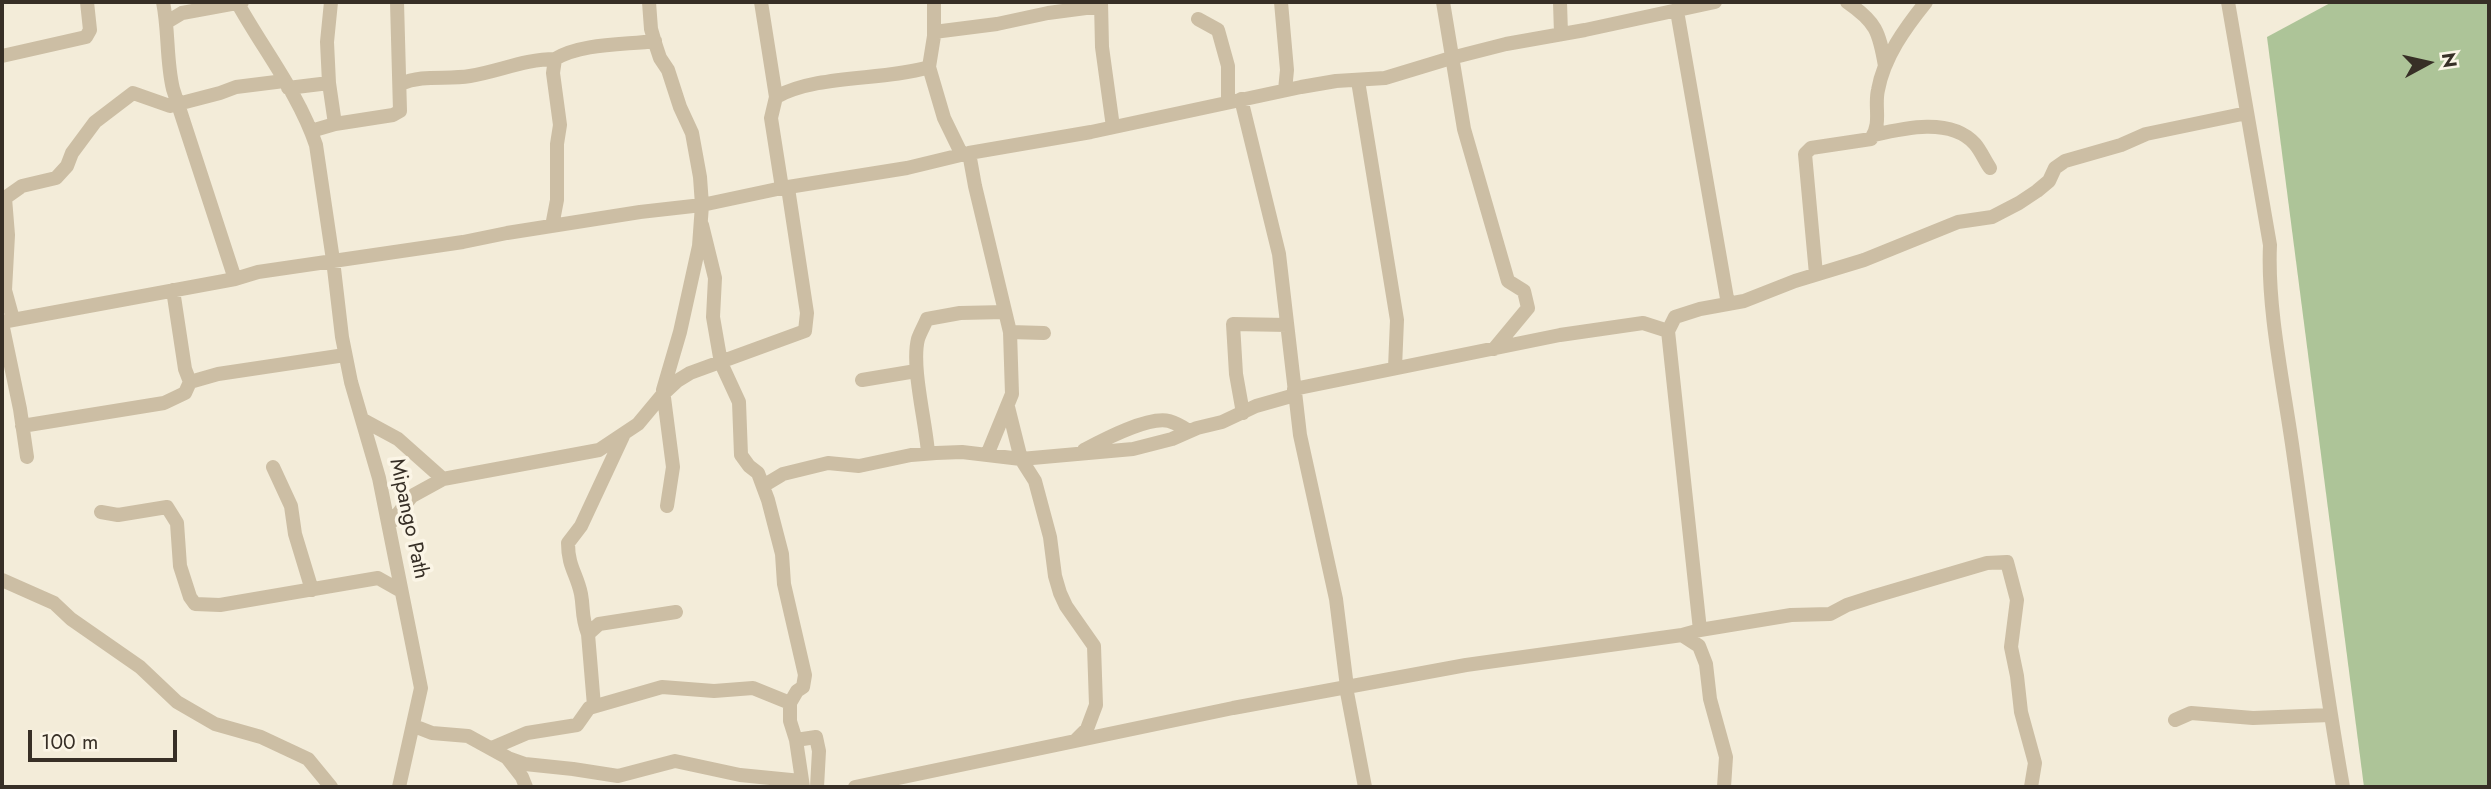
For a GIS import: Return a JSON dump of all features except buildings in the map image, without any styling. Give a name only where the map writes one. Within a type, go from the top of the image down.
[{"type":"street","points":[[2,56],[86,37],[90,30],[87,2]]},
{"type":"street","points":[[163,2],[170,74],[235,279]]},
{"type":"street","points":[[167,22],[182,13],[239,2]]},
{"type":"street","name":"Mipango Path","points":[[239,2],[286,84],[316,145],[345,355],[379,478],[421,688],[399,787]]},
{"type":"street","points":[[331,2],[327,43],[335,124]]},
{"type":"street","points":[[311,131],[335,124],[393,115],[400,111],[397,2]]},
{"type":"street","points":[[649,2],[660,58],[668,70],[692,133],[701,177],[702,225],[680,332],[663,394],[673,467],[667,506]]},
{"type":"street","points":[[389,524],[412,496],[443,479],[599,450],[638,424],[663,394],[690,373],[806,331],[807,313],[771,118],[776,97],[761,2]]},
{"type":"street","points":[[934,2],[934,32],[929,66],[944,118],[965,154],[975,186],[1010,332],[1012,394],[987,455]]},
{"type":"street","points":[[1281,2],[1287,70],[1286,90]]},
{"type":"street","points":[[1443,2],[1464,130],[1508,281],[1524,291],[1528,308],[1493,349]]},
{"type":"street","points":[[1560,2],[1561,34]]},
{"type":"street","points":[[5,321],[235,279],[258,272],[463,242],[640,212],[702,205],[907,168],[1286,90],[1385,78],[1451,58],[1715,2]]},
{"type":"street","points":[[1847,2],[1876,27],[1885,65]]},
{"type":"street","points":[[1816,274],[1806,152],[1811,148],[1868,140],[1874,135],[1878,124],[1877,90],[1885,65],[1926,2]]},
{"type":"street","points":[[2228,2],[2270,245],[2269,263],[2277,342],[2330,715],[2343,787]]},
{"type":"street","points":[[934,32],[997,24],[1101,4],[1102,47],[1113,127]]},
{"type":"street","points":[[1677,11],[1728,304]]},
{"type":"street","points":[[1198,19],[1218,30],[1235,101],[1279,254],[1295,392],[1313,498],[1336,599],[1346,687],[1365,787]]},
{"type":"street","points":[[400,83],[413,78],[467,76],[540,59],[555,59],[592,48],[655,41]]},
{"type":"street","points":[[552,226],[557,200],[557,144],[560,125],[555,59]]},
{"type":"street","points":[[776,97],[784,92],[829,82],[913,71],[929,66]]},
{"type":"street","points":[[1358,81],[1397,320],[1395,368]]},
{"type":"street","points":[[26,457],[5,321],[8,235],[3,195],[22,186],[57,178],[68,166],[72,153],[95,122],[133,93],[163,105],[179,105],[236,87],[330,83]]},
{"type":"street","points":[[1700,629],[1668,331],[1672,320],[1679,315],[1744,301],[1816,274],[1864,260],[1958,222],[1992,217],[2037,191],[2049,181],[2055,168],[2065,161],[2121,145],[2146,134],[2247,113]]},
{"type":"street","points":[[1874,135],[1919,128],[1942,128],[1960,134],[1975,144],[1990,169]]},
{"type":"street","points":[[414,726],[432,733],[468,736],[508,758],[525,764],[618,776],[675,761],[740,775],[802,784],[796,740],[790,721],[790,703],[797,691],[803,687],[805,675],[784,584],[782,554],[763,485],[758,472],[749,466],[741,455],[738,402],[721,363],[713,317],[715,278],[702,225]]},
{"type":"street","points":[[22,426],[164,403],[185,393],[190,382],[185,369],[173,290]]},
{"type":"street","points":[[928,453],[916,371],[918,340],[927,319],[960,313],[1005,312]]},
{"type":"street","points":[[763,485],[783,474],[828,463],[859,466],[928,453],[962,452],[1021,459],[1133,449],[1222,422],[1295,392],[1395,368],[1560,335],[1643,323],[1668,331]]},
{"type":"street","points":[[1243,413],[1236,374],[1233,324],[1287,325]]},
{"type":"street","points":[[1010,332],[1044,333]]},
{"type":"street","points":[[190,382],[218,374],[345,355]]},
{"type":"street","points":[[862,380],[916,371]]},
{"type":"street","points":[[1008,407],[1021,459],[1035,481],[1060,593],[1094,646],[1096,705],[1087,729],[1074,742]]},
{"type":"street","points":[[363,420],[398,439],[443,479]]},
{"type":"street","points":[[1080,452],[1115,433],[1142,425],[1168,421],[1189,432]]},
{"type":"street","points":[[1168,421],[1172,439]]},
{"type":"street","points":[[594,706],[588,634],[582,618],[581,593],[570,567],[568,543],[581,526],[624,433]]},
{"type":"street","points":[[272,467],[291,506],[295,534],[312,590]]},
{"type":"street","points":[[101,512],[118,514],[167,508],[177,523],[180,566],[195,604],[220,605],[378,578],[401,591]]},
{"type":"street","points":[[855,787],[1346,687],[1466,666],[1682,635],[1700,629],[1790,615],[1830,614],[1847,605],[1987,563],[2007,562],[2017,600],[2011,647],[2021,712],[2035,763],[2031,787]]},
{"type":"street","points":[[2,580],[54,603],[71,619],[140,667],[177,702],[215,724],[261,737],[308,759],[331,787]]},
{"type":"street","points":[[588,634],[599,624],[676,611]]},
{"type":"street","points":[[1682,635],[1699,646],[1706,664],[1710,699],[1726,757],[1724,787]]},
{"type":"street","points":[[492,748],[527,733],[578,725],[589,708],[662,687],[714,691],[753,688],[790,703]]},
{"type":"street","points":[[2175,720],[2191,713],[2253,718],[2330,715]]},
{"type":"street","points":[[796,740],[816,737],[817,787]]},
{"type":"street","points":[[508,758],[526,787]]},
{"type":"green space","points":[[2332,2],[2489,2],[2489,787],[2364,787],[2267,37]]}]
